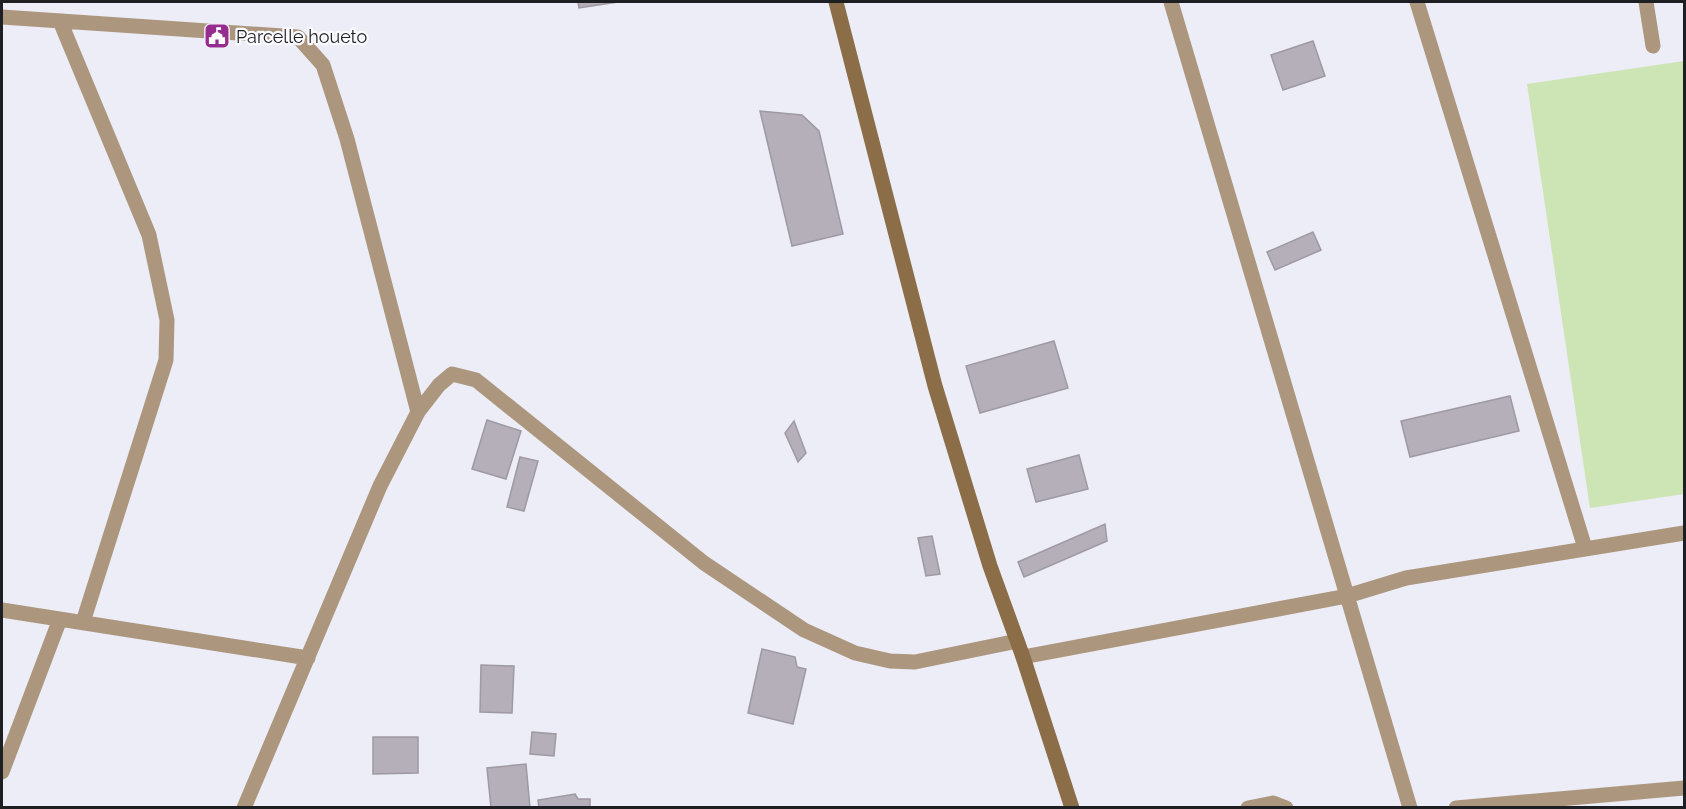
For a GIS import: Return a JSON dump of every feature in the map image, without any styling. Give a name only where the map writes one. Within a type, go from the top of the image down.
[{"type":"main road","points":[[836,2],[935,386],[990,566],[1023,657],[1072,807]]},
{"type":"street","points":[[1171,2],[1410,807]]},
{"type":"street","points":[[1417,2],[1586,548]]},
{"type":"street","points":[[1646,2],[1653,46]]},
{"type":"street","points":[[2,17],[298,37],[323,65],[346,139],[418,412]]},
{"type":"street","points":[[60,21],[149,235],[167,320],[166,360],[83,622]]},
{"type":"street","points":[[244,807],[380,486],[418,412],[439,385],[452,374],[476,380],[704,563],[804,630],[855,653],[890,661],[915,662],[1017,640]]},
{"type":"street","points":[[1023,657],[1347,596],[1406,579],[1684,533]]},
{"type":"street","points":[[2,610],[308,658]]},
{"type":"street","points":[[2,772],[60,619]]},
{"type":"street","points":[[1456,807],[1684,788]]},
{"type":"street","points":[[1248,807],[1274,803],[1286,807]]},
{"type":"green space","points":[[1684,61],[1684,494],[1590,508],[1527,84]]},
{"type":"building","points":[[578,2],[618,2],[579,8]]},
{"type":"building","points":[[1313,41],[1325,76],[1283,90],[1271,55]]},
{"type":"building","points":[[760,111],[802,115],[819,131],[843,234],[792,246]]},
{"type":"building","points":[[1313,232],[1321,250],[1275,270],[1267,252]]},
{"type":"building","points":[[1054,341],[1068,388],[980,413],[966,366]]},
{"type":"building","points":[[1510,396],[1519,431],[1410,457],[1401,421]]},
{"type":"building","points":[[487,420],[521,431],[506,479],[472,469]]},
{"type":"building","points":[[794,421],[806,453],[798,462],[785,433]]},
{"type":"building","points":[[1079,455],[1088,489],[1036,502],[1027,469]]},
{"type":"building","points":[[520,457],[538,461],[524,511],[507,507]]},
{"type":"building","points":[[1105,524],[1107,541],[1024,577],[1018,562]]},
{"type":"building","points":[[932,536],[940,574],[926,576],[918,538]]},
{"type":"building","points":[[762,649],[795,657],[797,667],[806,669],[793,724],[748,713]]},
{"type":"building","points":[[481,665],[514,666],[512,713],[480,712]]},
{"type":"building","points":[[532,732],[556,734],[554,756],[530,754]]},
{"type":"building","points":[[373,737],[418,737],[418,773],[373,774]]},
{"type":"building","points":[[526,764],[530,808],[491,808],[487,768]]},
{"type":"building","points":[[575,794],[578,799],[590,799],[590,808],[539,808],[538,800]]},
{"type":"place","name":"Parcelle houeto","points":[[217,36]]}]
